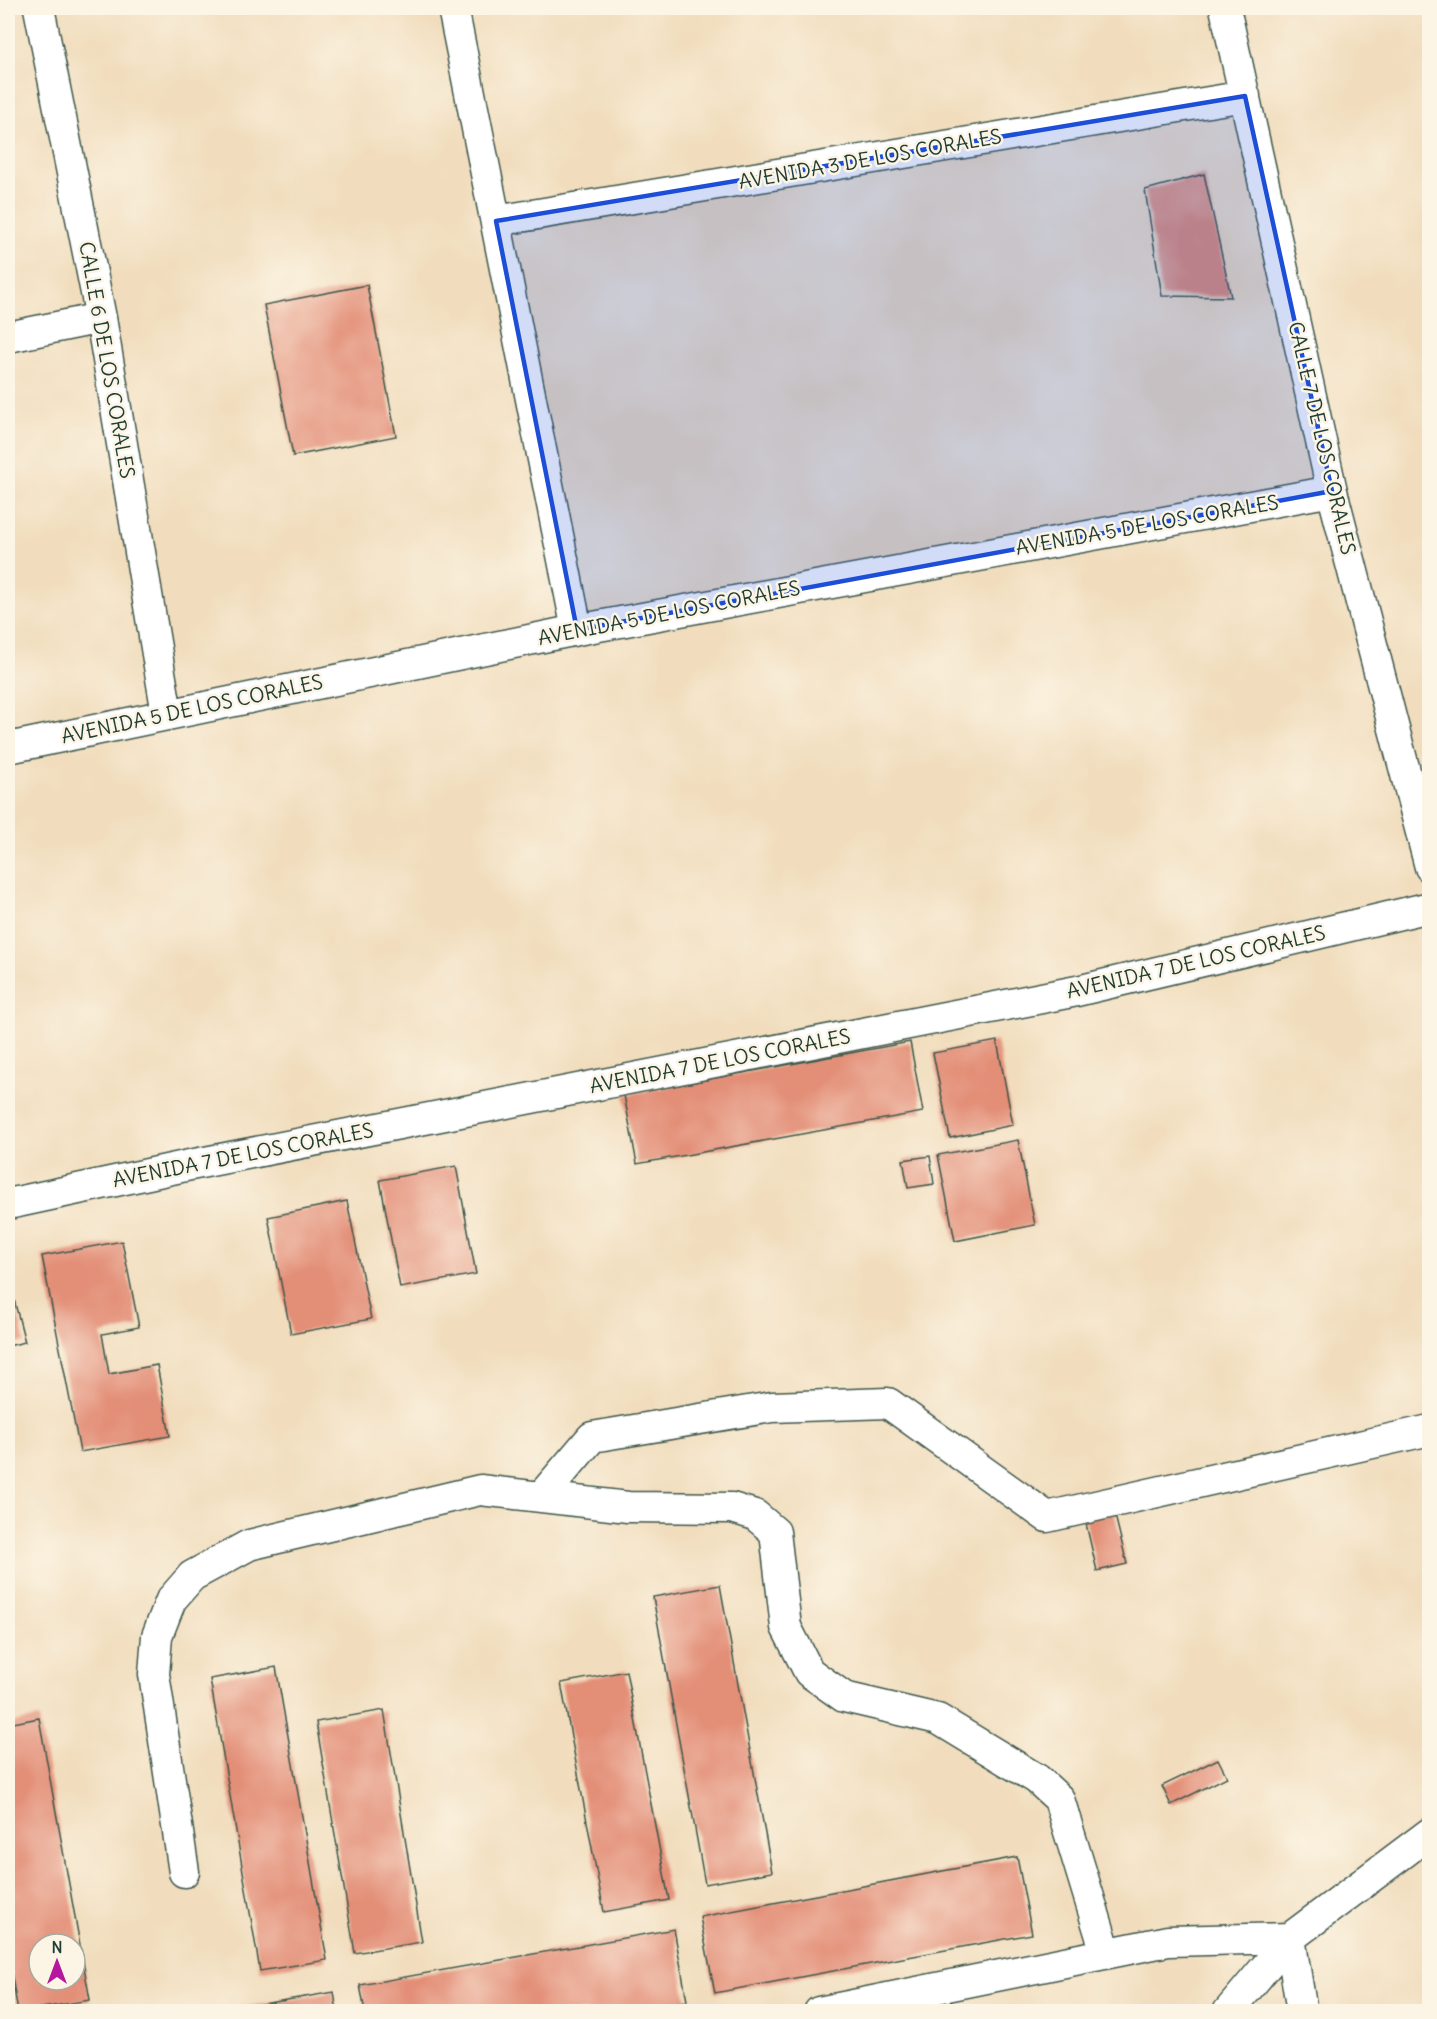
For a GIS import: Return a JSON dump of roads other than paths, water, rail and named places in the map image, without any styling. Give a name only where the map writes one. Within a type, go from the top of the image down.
[{"type":"street","name":"CALLE 6 DE LOS CORALES","points":[[39,8],[101,318],[167,714]]},
{"type":"street","points":[[453,8],[577,630]]},
{"type":"street","name":"CALLE 7 DE LOS CORALES","points":[[1225,8],[1332,490],[1430,867]]},
{"type":"street","name":"AVENIDA 3 DE LOS CORALES","points":[[496,222],[1245,96]]},
{"type":"street","points":[[8,337],[101,318]]},
{"type":"street","name":"AVENIDA 5 DE LOS CORALES","points":[[8,748],[577,630],[1332,490]]},
{"type":"street","name":"AVENIDA 7 DE LOS CORALES","points":[[8,1204],[213,1160],[1077,991],[1430,907]]},
{"type":"street","points":[[541,1497],[592,1437],[772,1407],[888,1403],[1047,1517],[1430,1430]]},
{"type":"street","points":[[184,1872],[154,1674],[157,1636],[171,1600],[192,1576],[249,1545],[480,1490],[628,1507],[732,1508],[755,1515],[776,1532],[786,1628],[809,1672],[844,1697],[938,1719],[1037,1779],[1059,1799],[1106,1953]]},
{"type":"street","points":[[1228,2012],[1290,1938],[1430,1833]]},
{"type":"street","points":[[819,2012],[1167,1941],[1290,1938]]},
{"type":"street","points":[[1290,1938],[1302,2012]]}]
